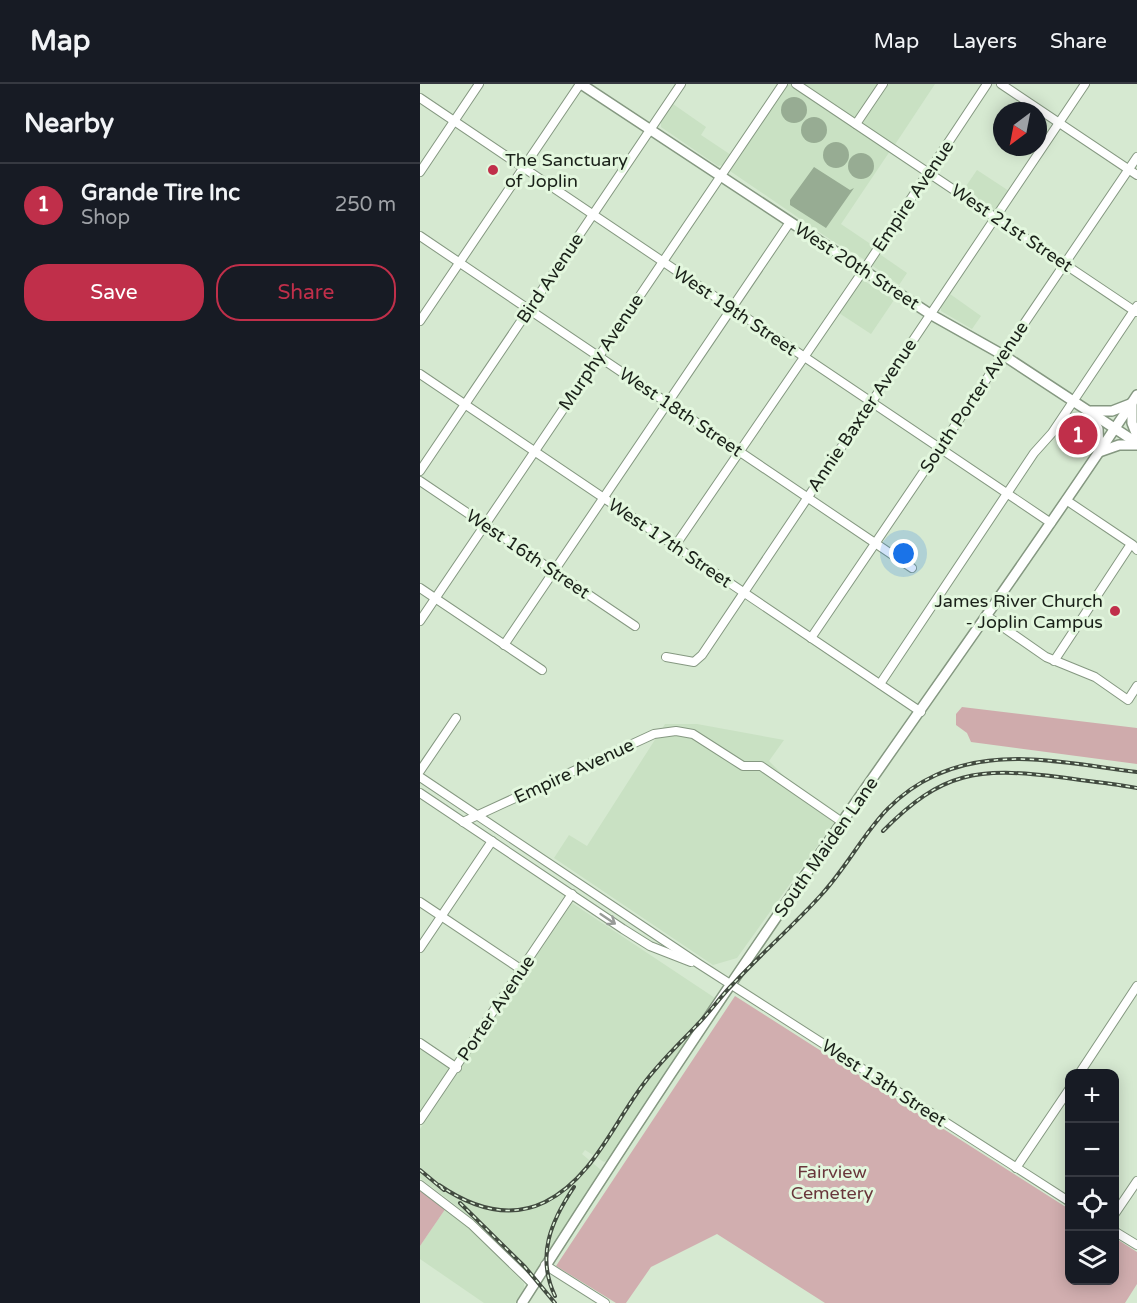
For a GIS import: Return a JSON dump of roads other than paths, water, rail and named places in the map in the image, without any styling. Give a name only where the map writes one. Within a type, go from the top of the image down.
[{"type":"main road","name":"West 20th Street","points":[[580,84],[863,271],[930,314],[1003,355],[1137,444]]},
{"type":"main road","points":[[1135,399],[1111,411],[1089,410],[1098,429],[1099,452],[1118,445],[1137,444]]},
{"type":"main road","points":[[1135,399],[1132,423],[1137,436]]},
{"type":"main road","name":"South Maiden Lane","points":[[522,1303],[607,1169],[842,822],[921,712],[1135,399]]},
{"type":"street","points":[[420,172],[479,84]]},
{"type":"street","points":[[420,321],[580,84]]},
{"type":"street","name":"Bird Avenue","points":[[420,471],[681,84]]},
{"type":"street","name":"Murphy Avenue","points":[[420,621],[783,84]]},
{"type":"street","name":"West 21st Street","points":[[796,84],[1136,310]]},
{"type":"street","points":[[856,124],[883,84]]},
{"type":"street","name":"Empire Avenue","points":[[675,546],[863,271],[987,84]]},
{"type":"street","points":[[1001,84],[1137,175]]},
{"type":"street","name":"Annie Baxter Avenue","points":[[666,657],[689,662],[698,660],[1086,84]]},
{"type":"street","name":"West 19th Street","points":[[420,98],[1051,523]]},
{"type":"street","name":"South Porter Avenue","points":[[812,638],[1137,157]]},
{"type":"street","points":[[504,645],[790,222]]},
{"type":"street","name":"West 18th Street","points":[[420,236],[912,568]]},
{"type":"street","points":[[880,684],[1036,450],[1050,436],[1136,310]]},
{"type":"street","name":"West 17th Street","points":[[420,374],[921,712]]},
{"type":"street","name":"West 16th Street","points":[[420,481],[635,626]]},
{"type":"street","points":[[1066,500],[1137,550]]},
{"type":"street","points":[[1054,661],[1131,544]]},
{"type":"street","points":[[420,588],[542,670]]},
{"type":"street","points":[[987,616],[1054,661],[1095,677],[1128,700],[1137,686]]},
{"type":"street","points":[[420,771],[456,718]]},
{"type":"street","name":"Empire Avenue","points":[[463,822],[654,734],[667,731],[688,733],[743,766],[761,766],[842,822]]},
{"type":"street","name":"West 13th Street","points":[[420,777],[699,964],[1065,1199]]},
{"type":"street","name":"West 13th Street","points":[[420,793],[650,946],[699,964]]},
{"type":"street","points":[[451,814],[459,803]]},
{"type":"street","points":[[420,948],[490,840],[494,826]]},
{"type":"street","points":[[515,857],[524,845]]},
{"type":"street","points":[[532,868],[540,856]]},
{"type":"street","points":[[561,888],[570,876]]},
{"type":"street","name":"Porter Avenue","points":[[420,1120],[522,970],[575,897],[587,888]]},
{"type":"street","points":[[420,902],[522,970]]},
{"type":"street","points":[[1082,1069],[1137,986]]},
{"type":"street","points":[[420,1043],[457,1068]]},
{"type":"street","points":[[1016,1168],[1065,1095]]},
{"type":"street","points":[[1119,1208],[1137,1181]]},
{"type":"street","points":[[420,1185],[471,1224],[534,1285]]},
{"type":"street","points":[[1119,1234],[1137,1245]]},
{"type":"street","points":[[545,1265],[605,1303]]},
{"type":"railway","points":[[439,1185],[477,1205],[504,1210],[531,1207],[562,1192],[590,1164],[657,1067],[728,989],[822,894],[884,813],[915,786],[960,766],[1010,759],[1061,762],[1137,772]]},
{"type":"railway","points":[[883,831],[904,811],[943,785],[983,774],[1031,774],[1137,788]]},
{"type":"railway","points":[[420,1170],[444,1190]]},
{"type":"railway","points":[[555,1296],[547,1267],[549,1239],[559,1213],[574,1187]]},
{"type":"railway","points":[[460,1203],[525,1267],[555,1303]]},
{"type":"place","name":"The Sanctuary of Joplin","points":[[493,170]]},
{"type":"place","name":"Grande Tire Inc","points":[[1078,435]]},
{"type":"place","name":"James River Church - Joplin Campus","points":[[1115,611]]},
{"type":"park label","name":"Fairview Cemetery","points":[[832,1182]]}]
